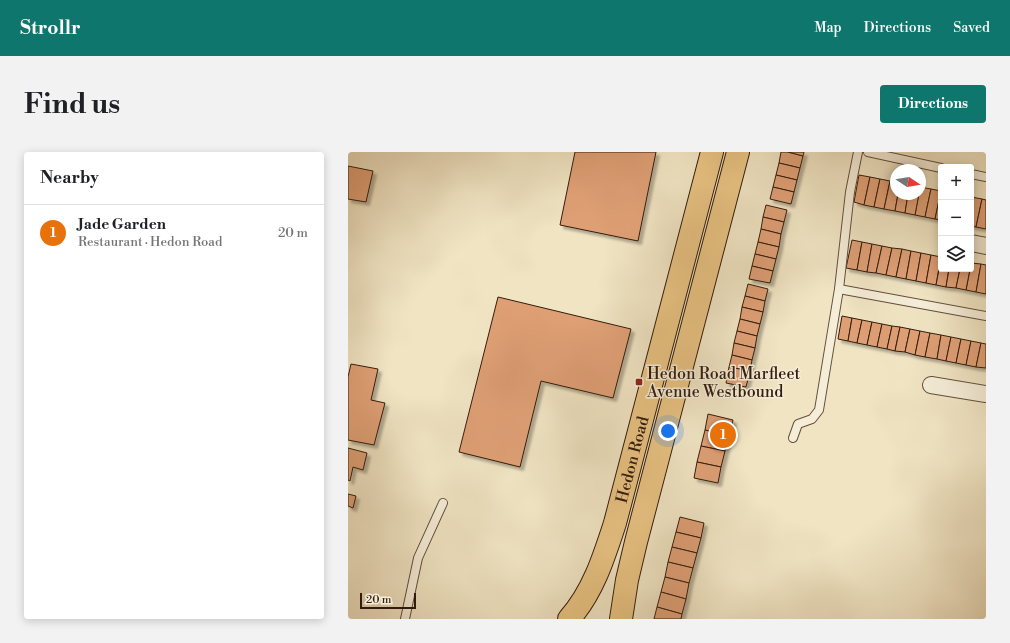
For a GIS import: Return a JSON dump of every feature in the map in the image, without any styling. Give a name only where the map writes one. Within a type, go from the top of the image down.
[{"type":"highway","name":"Hedon Road","points":[[569,619],[580,606],[599,570],[615,523],[712,152]]},
{"type":"highway","name":"Hedon Road","points":[[620,619],[634,550],[738,152]]},
{"type":"street","points":[[974,244],[986,246]]},
{"type":"street","points":[[931,385],[986,394]]},
{"type":"lane","points":[[793,438],[798,424],[812,419],[819,410],[839,289],[850,192],[858,152]]},
{"type":"lane","points":[[868,152],[938,167]]},
{"type":"lane","points":[[974,175],[986,177]]},
{"type":"lane","points":[[839,289],[986,316]]},
{"type":"lane","points":[[406,619],[418,558],[442,502]]},
{"type":"building","points":[[575,152],[656,152],[638,241],[560,225]]},
{"type":"building","points":[[781,152],[788,152],[803,156],[800,168],[779,163]]},
{"type":"building","points":[[788,152],[804,152],[803,156]]},
{"type":"building","points":[[779,163],[800,168],[797,180],[776,175]]},
{"type":"building","points":[[348,166],[373,171],[366,202],[348,199]]},
{"type":"building","points":[[776,175],[797,180],[794,192],[773,187]]},
{"type":"building","points":[[859,175],[870,177],[864,205],[854,202]]},
{"type":"building","points":[[870,177],[880,179],[874,207],[864,205]]},
{"type":"building","points":[[880,179],[890,181],[884,209],[874,207]]},
{"type":"building","points":[[890,181],[890,200],[897,200],[895,211],[884,209]]},
{"type":"building","points":[[773,187],[794,192],[791,204],[770,199]]},
{"type":"building","points":[[926,188],[931,189],[925,217],[915,215],[918,200],[926,200]]},
{"type":"building","points":[[931,189],[938,190],[938,205],[935,219],[925,217]]},
{"type":"building","points":[[974,198],[982,199],[976,227],[974,227]]},
{"type":"building","points":[[982,199],[986,200],[986,229],[976,227]]},
{"type":"building","points":[[897,200],[907,200],[905,213],[895,211]]},
{"type":"building","points":[[907,200],[918,200],[915,215],[905,213]]},
{"type":"building","points":[[766,205],[787,210],[784,222],[763,217]]},
{"type":"building","points":[[938,205],[938,220],[935,219]]},
{"type":"building","points":[[763,217],[784,222],[781,234],[761,229]]},
{"type":"building","points":[[761,229],[781,234],[779,247],[758,242]]},
{"type":"building","points":[[852,240],[862,242],[857,270],[846,268]]},
{"type":"building","points":[[758,242],[779,247],[776,259],[755,254]]},
{"type":"building","points":[[862,242],[872,244],[867,272],[857,270]]},
{"type":"building","points":[[872,244],[882,246],[876,273],[867,272]]},
{"type":"building","points":[[882,246],[892,248],[886,275],[876,273]]},
{"type":"building","points":[[892,248],[902,249],[896,277],[886,275]]},
{"type":"building","points":[[902,249],[911,251],[906,279],[896,277]]},
{"type":"building","points":[[911,251],[921,253],[916,281],[906,279]]},
{"type":"building","points":[[921,253],[931,255],[926,283],[916,281]]},
{"type":"building","points":[[755,254],[776,259],[773,271],[752,266]]},
{"type":"building","points":[[931,255],[938,256],[938,272],[936,285],[926,283]]},
{"type":"building","points":[[974,263],[981,264],[976,292],[966,290],[969,272],[974,272]]},
{"type":"building","points":[[981,264],[986,265],[986,294],[976,292]]},
{"type":"building","points":[[752,266],[773,271],[770,283],[749,279]]},
{"type":"building","points":[[938,272],[948,272],[946,287],[936,285]]},
{"type":"building","points":[[948,272],[959,272],[956,288],[946,287]]},
{"type":"building","points":[[959,272],[969,272],[966,290],[956,288]]},
{"type":"building","points":[[748,284],[768,289],[765,301],[745,296]]},
{"type":"building","points":[[745,296],[765,301],[763,312],[742,307]]},
{"type":"building","points":[[498,297],[631,329],[613,398],[541,381],[520,467],[459,452]]},
{"type":"building","points":[[742,307],[763,312],[760,324],[740,319]]},
{"type":"building","points":[[842,316],[852,318],[848,341],[838,339]]},
{"type":"building","points":[[852,318],[862,320],[857,343],[848,341]]},
{"type":"building","points":[[740,319],[760,324],[757,336],[737,331]]},
{"type":"building","points":[[862,320],[872,322],[867,345],[857,343]]},
{"type":"building","points":[[872,322],[882,324],[877,347],[867,345]]},
{"type":"building","points":[[882,324],[892,326],[887,349],[877,347]]},
{"type":"building","points":[[892,326],[900,327],[895,351],[887,349]]},
{"type":"building","points":[[900,327],[910,329],[905,352],[895,351]]},
{"type":"building","points":[[910,329],[920,331],[915,355],[905,352]]},
{"type":"building","points":[[737,331],[757,336],[755,348],[734,343]]},
{"type":"building","points":[[920,331],[930,333],[925,357],[915,355]]},
{"type":"building","points":[[930,333],[941,335],[937,359],[925,357]]},
{"type":"building","points":[[941,335],[951,337],[946,361],[937,359]]},
{"type":"building","points":[[951,337],[961,339],[956,363],[946,361]]},
{"type":"building","points":[[961,339],[971,341],[966,365],[956,363]]},
{"type":"building","points":[[971,341],[981,343],[976,367],[966,365]]},
{"type":"building","points":[[734,343],[755,348],[752,360],[732,355]]},
{"type":"building","points":[[981,343],[986,344],[986,368],[976,367]]},
{"type":"building","points":[[732,355],[752,360],[750,371],[729,367]]},
{"type":"building","points":[[351,364],[378,369],[371,400],[385,403],[374,445],[348,440],[348,377]]},
{"type":"building","points":[[729,367],[750,371],[746,387],[726,383]]},
{"type":"building","points":[[708,414],[733,420],[729,436],[705,430]]},
{"type":"building","points":[[705,430],[729,436],[725,451],[701,446]]},
{"type":"building","points":[[701,446],[725,451],[721,467],[697,462]]},
{"type":"building","points":[[348,448],[367,453],[363,470],[353,467],[350,481],[348,480]]},
{"type":"building","points":[[697,462],[721,467],[718,483],[694,478]]},
{"type":"building","points":[[348,494],[356,496],[353,508],[348,506]]},
{"type":"building","points":[[680,517],[704,523],[701,538],[676,532]]},
{"type":"building","points":[[676,532],[701,538],[697,553],[672,547]]},
{"type":"building","points":[[672,547],[697,553],[693,568],[668,562]]},
{"type":"building","points":[[668,562],[693,568],[689,583],[665,577]]},
{"type":"building","points":[[665,577],[689,583],[686,599],[661,592]]},
{"type":"building","points":[[661,592],[686,599],[682,614],[657,607]]},
{"type":"building","points":[[657,607],[682,614],[681,619],[654,619]]},
{"type":"place","name":"Hedon Road Marfleet Avenue Westbound","points":[[639,382]]},
{"type":"place","name":"Jade Garden","points":[[723,435]]}]
